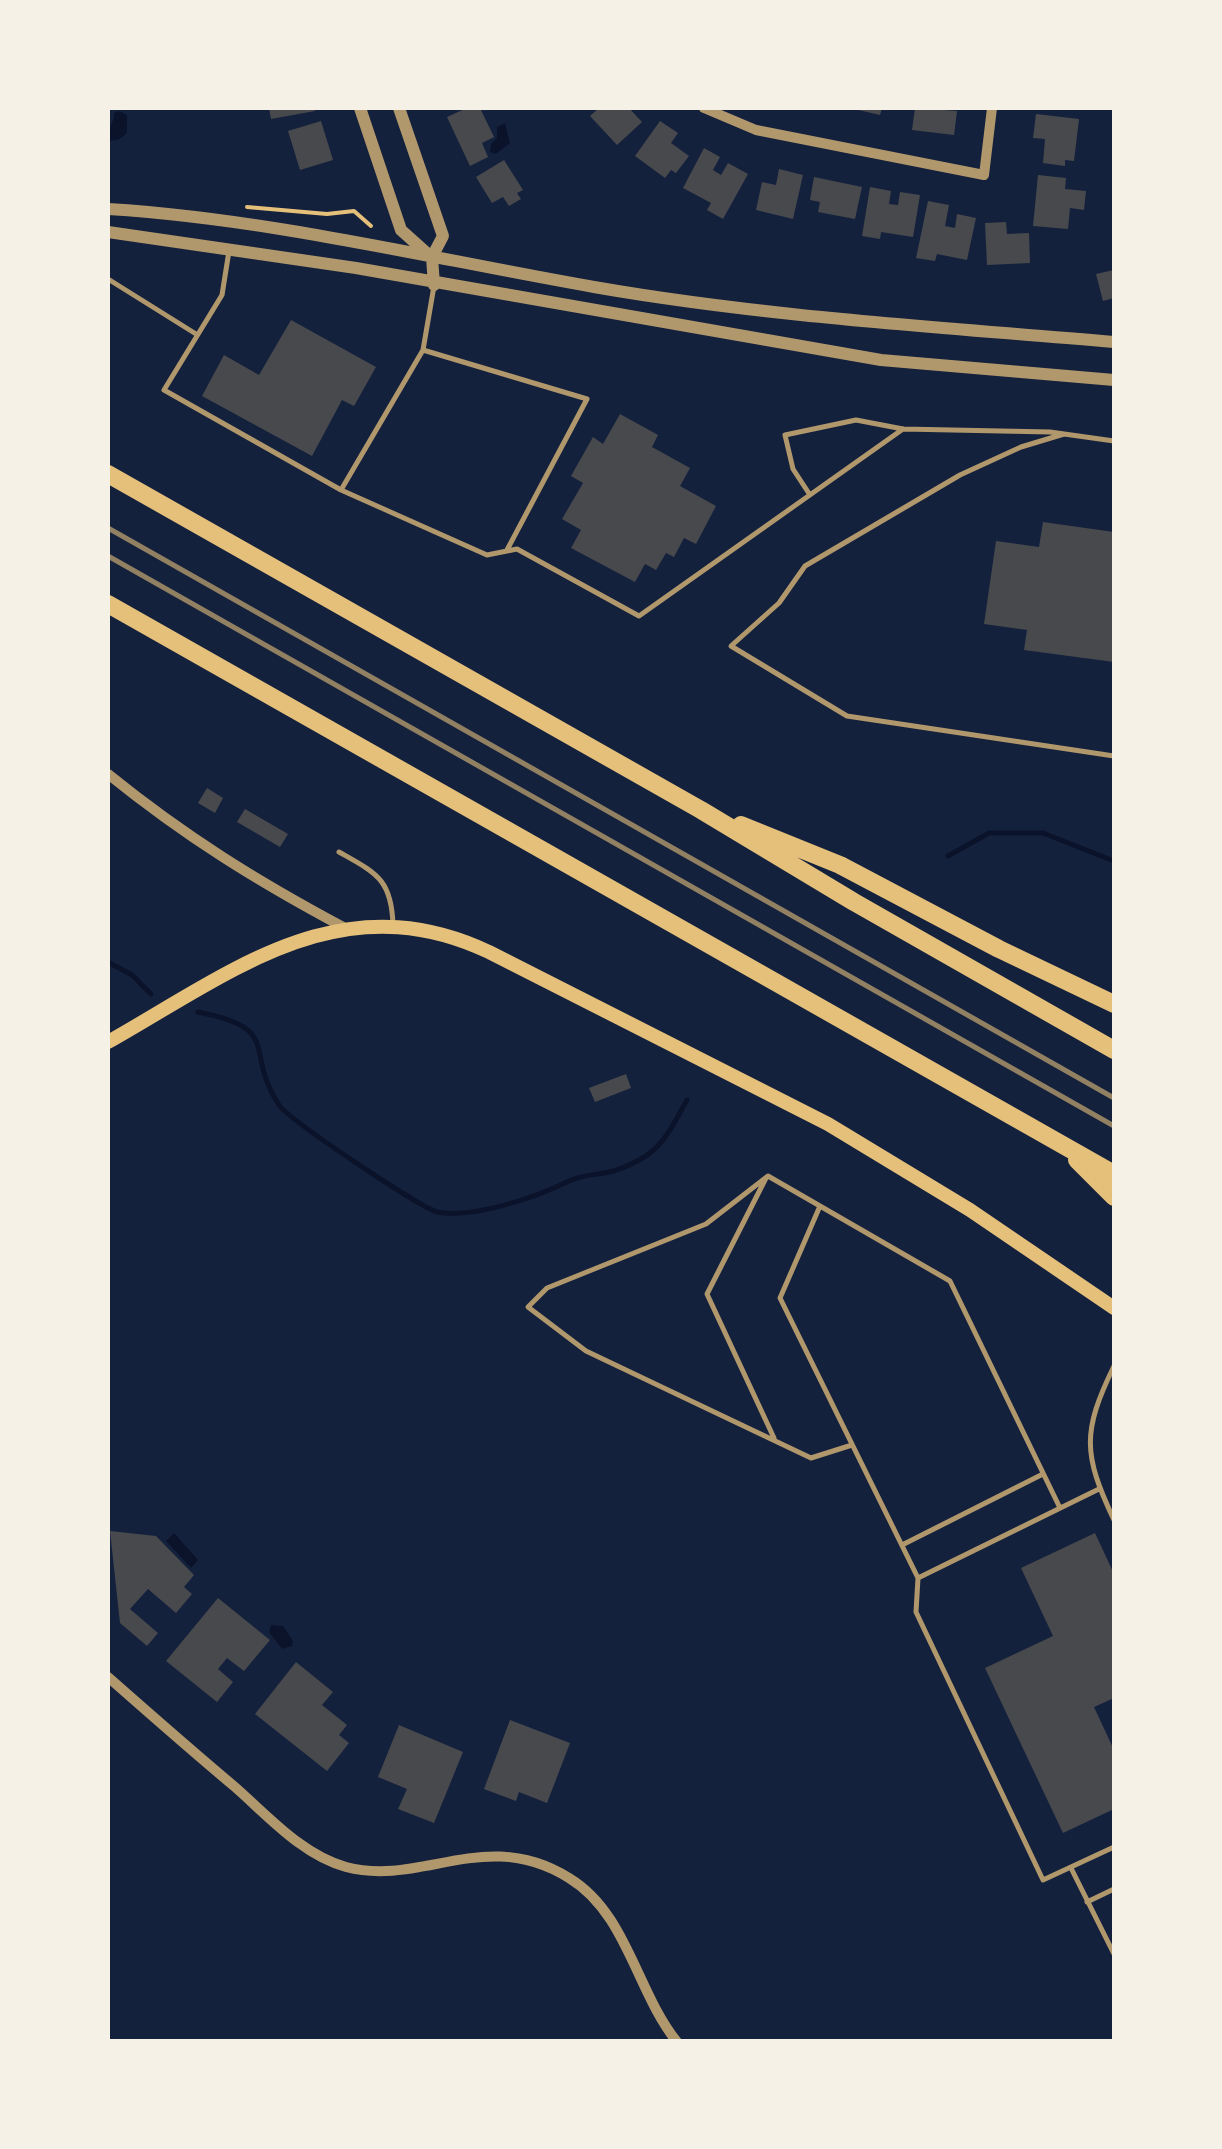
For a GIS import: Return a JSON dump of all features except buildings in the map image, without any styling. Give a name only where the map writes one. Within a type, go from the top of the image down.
[{"type":"highway","points":[[108,474],[701,810],[1114,1050]]},
{"type":"highway","points":[[108,604],[1114,1174]]},
{"type":"highway","points":[[701,810],[840,864],[1114,1004]]},
{"type":"highway","points":[[1063,1145],[1114,1196]]},
{"type":"main road","points":[[108,1042],[311,935],[345,928],[393,926],[434,932],[476,946],[828,1124],[970,1210],[1114,1308]]},
{"type":"street","points":[[360,108],[401,230],[432,257]]},
{"type":"street","points":[[399,108],[443,236],[432,257],[434,284]]},
{"type":"street","points":[[704,108],[756,130],[984,175],[992,108]]},
{"type":"street","points":[[108,209],[250,225],[597,287],[772,312],[1114,342]]},
{"type":"street","points":[[108,232],[229,248],[881,360],[1114,380]]},
{"type":"street","points":[[108,774],[173,827],[251,878],[345,928]]},
{"type":"street","points":[[108,1677],[300,1844],[345,1866],[391,1871],[464,1857],[505,1856],[540,1864],[570,1878],[600,1905],[677,2042]]},
{"type":"lane","points":[[229,248],[222,294],[164,390],[342,490],[487,555],[518,549],[639,616],[903,429]]},
{"type":"lane","points":[[108,279],[196,334]]},
{"type":"lane","points":[[342,490],[424,350],[434,284]]},
{"type":"lane","points":[[424,350],[588,399],[506,551]]},
{"type":"lane","points":[[810,495],[793,469],[786,435],[856,420],[903,429],[1064,434],[1114,440]]},
{"type":"lane","points":[[1064,434],[1022,447],[960,475],[806,566],[779,603],[731,646],[847,716],[1114,756]]},
{"type":"lane","points":[[338,852],[368,868],[386,886],[392,900],[393,926]]},
{"type":"lane","points":[[768,1176],[950,1280],[1060,1508]]},
{"type":"lane","points":[[768,1176],[707,1294],[775,1441]]},
{"type":"lane","points":[[768,1176],[706,1224],[548,1288],[528,1308],[586,1351],[811,1458],[852,1445]]},
{"type":"lane","points":[[820,1206],[780,1298],[918,1578],[916,1612],[1043,1880],[1114,1848]]},
{"type":"lane","points":[[1114,1366],[1096,1404],[1090,1445],[1100,1488],[1114,1520]]},
{"type":"lane","points":[[902,1545],[1043,1474]]},
{"type":"lane","points":[[918,1578],[1100,1488]]},
{"type":"lane","points":[[1071,1868],[1114,1954]]},
{"type":"lane","points":[[1088,1902],[1114,1889]]},
{"type":"water","points":[[114,113],[127,115],[127,133],[108,141]]},
{"type":"water","points":[[505,123],[510,143],[496,154],[490,152],[497,127]]},
{"type":"water","points":[[174,1533],[198,1560],[191,1568],[166,1541]]},
{"type":"water","points":[[271,1625],[283,1626],[292,1646],[282,1649],[269,1632]]},
{"type":"waterway","points":[[948,856],[989,833],[1043,833],[1114,861]]},
{"type":"waterway","points":[[108,962],[132,975],[151,994]]},
{"type":"waterway","points":[[198,1012],[225,1019],[252,1034],[269,1086],[288,1114],[437,1212],[468,1212],[504,1205],[575,1179],[629,1165],[660,1144],[687,1100]]},
{"type":"railway","points":[[108,528],[1114,1098]]},
{"type":"railway","points":[[108,556],[1114,1126]]}]
